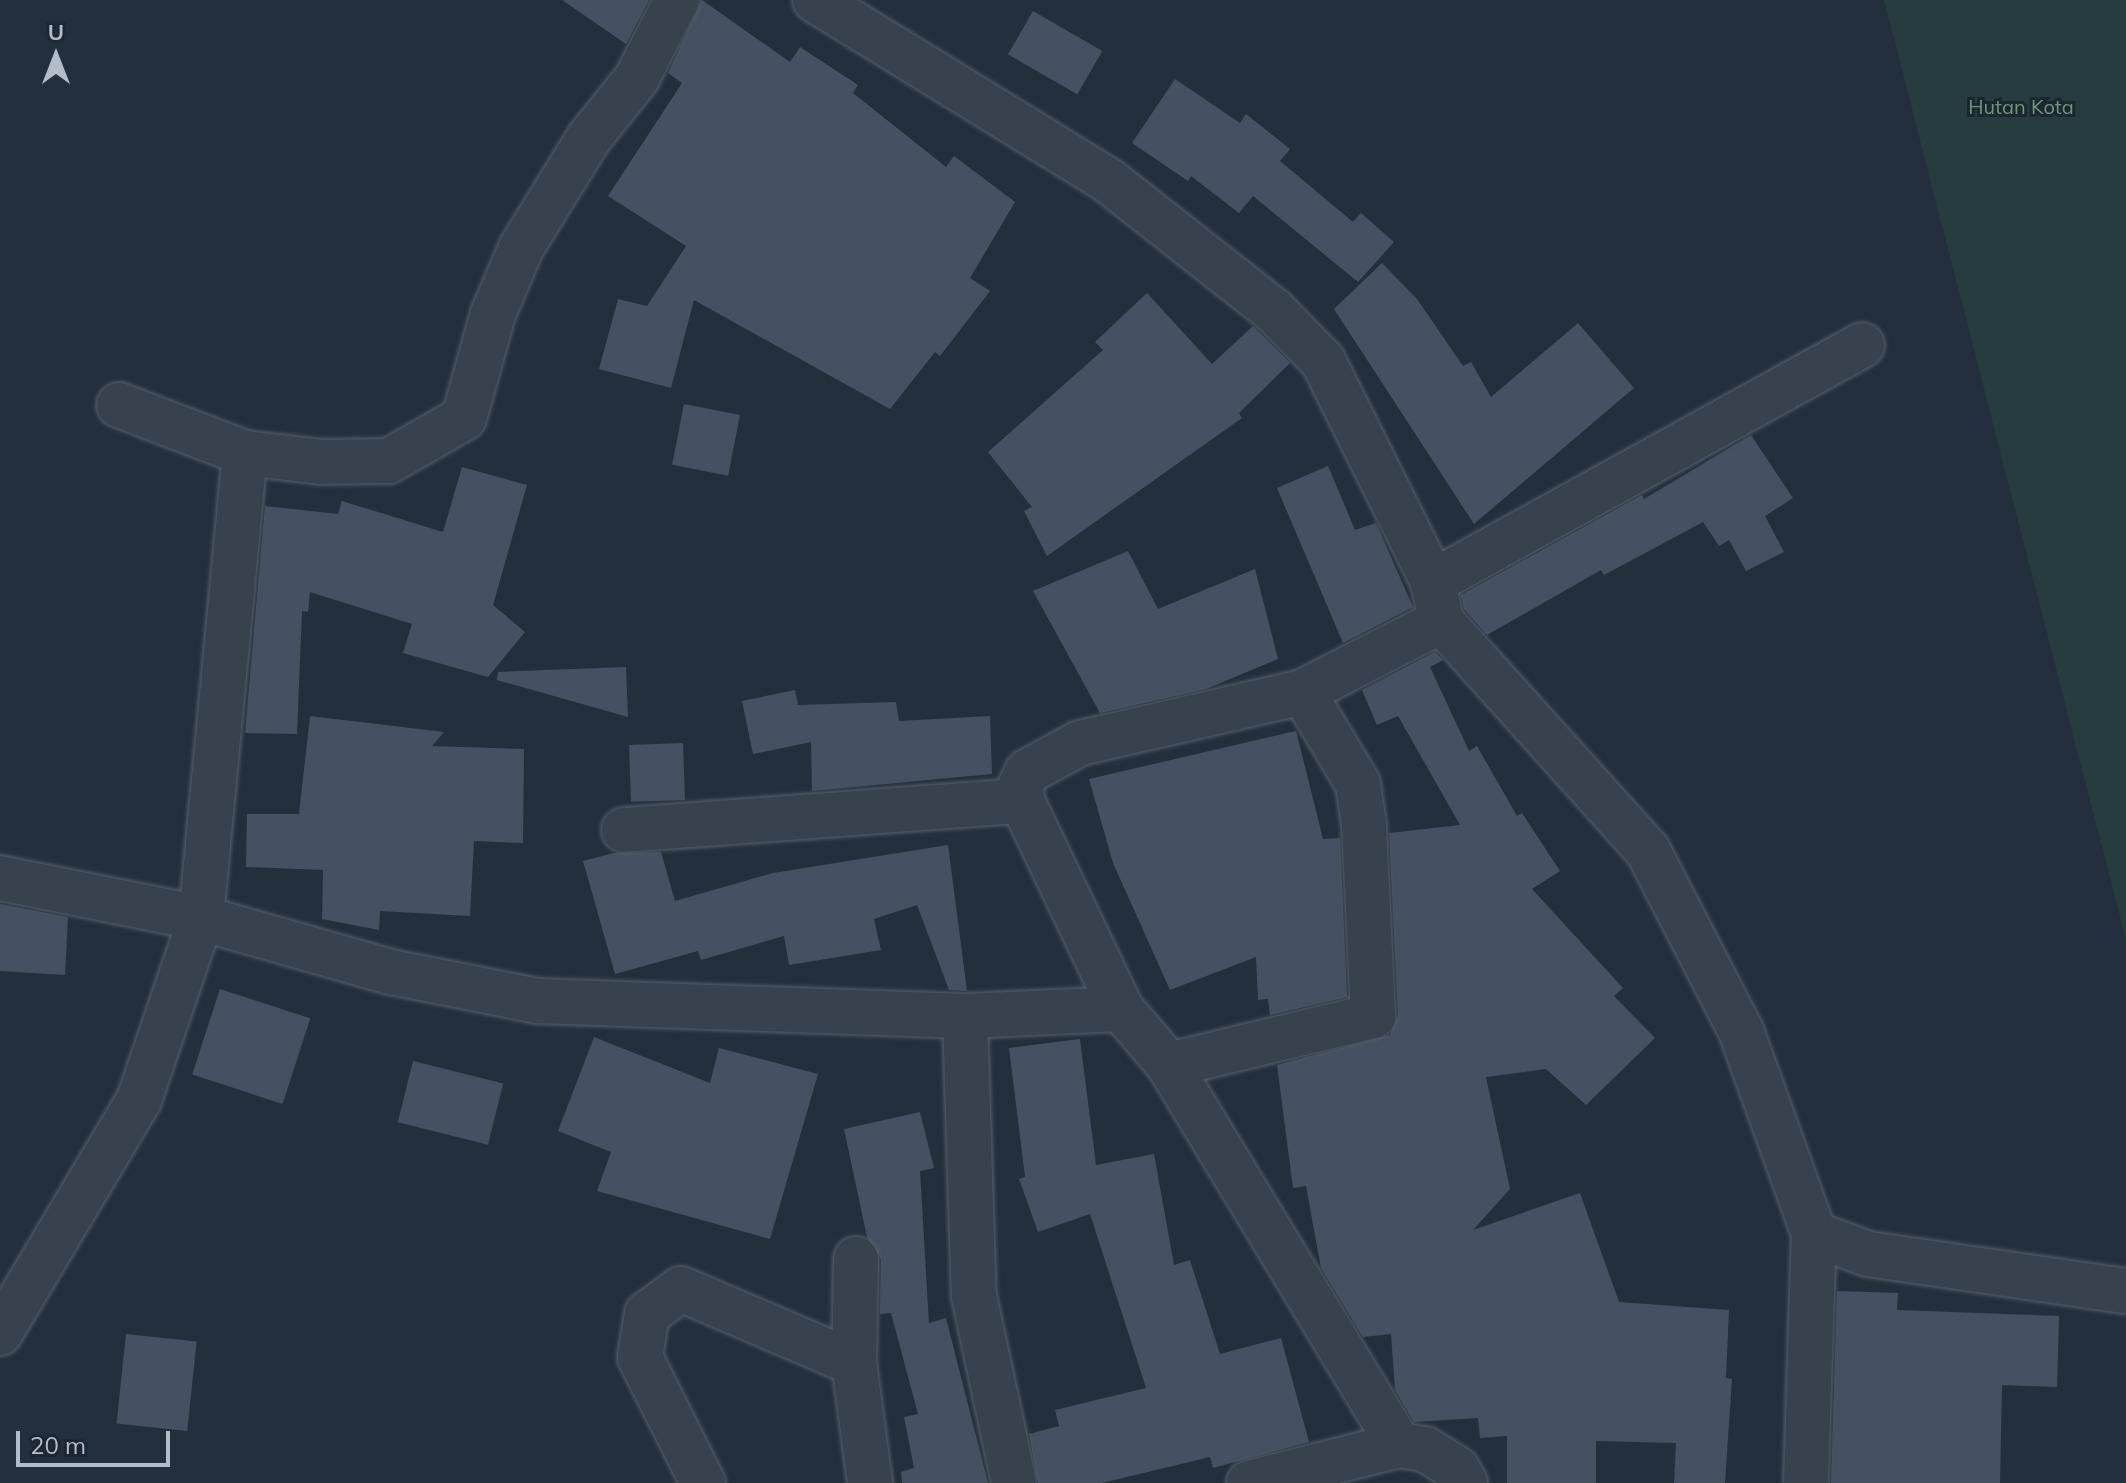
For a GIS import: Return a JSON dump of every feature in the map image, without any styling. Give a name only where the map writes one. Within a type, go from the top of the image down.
[{"type":"street","points":[[119,405],[245,453],[322,462],[389,461],[464,418],[493,314],[521,248],[589,138],[637,78],[677,0]]},
{"type":"street","points":[[815,0],[1109,181],[1273,310],[1323,361],[1437,601],[1648,851],[1741,1031],[1814,1234],[1806,1483]]},
{"type":"street","points":[[1399,1445],[1169,1065],[1121,1009],[1022,801],[1027,772],[1080,743],[1303,692],[1437,601],[1862,345]]},
{"type":"street","points":[[0,1333],[139,1100],[201,918],[245,453]]},
{"type":"street","points":[[1169,1065],[1373,1016],[1364,825],[1358,784],[1303,692]]},
{"type":"street","points":[[624,830],[1022,801]]},
{"type":"street","points":[[0,878],[201,918],[391,972],[538,1001],[965,1016],[1121,1009]]},
{"type":"street","points":[[965,1016],[974,1296],[1014,1483]]},
{"type":"street","points":[[1814,1234],[1868,1254],[2126,1291]]},
{"type":"street","points":[[856,1259],[854,1363],[870,1483]]},
{"type":"street","points":[[703,1483],[640,1357],[647,1314],[681,1289],[854,1363]]},
{"type":"street","points":[[1249,1483],[1399,1445],[1425,1449],[1457,1469],[1465,1483]]},
{"type":"green space","name":"Hutan Kota","points":[[1884,0],[2126,0],[2126,940]]},
{"type":"building","points":[[562,0],[649,0],[626,44]]},
{"type":"building","points":[[702,0],[790,62],[800,47],[858,85],[853,93],[946,167],[954,156],[1015,202],[970,278],[990,291],[940,356],[935,352],[890,409],[694,300],[671,388],[599,369],[618,299],[647,306],[686,246],[608,196],[682,83],[668,73]]},
{"type":"building","points":[[1033,11],[1102,51],[1077,94],[1008,54]]},
{"type":"building","points":[[1175,79],[1240,123],[1246,114],[1290,149],[1280,161],[1353,222],[1361,213],[1394,242],[1358,282],[1253,196],[1239,213],[1191,176],[1188,181],[1132,143]]},
{"type":"building","points":[[1382,263],[1417,299],[1463,366],[1471,362],[1491,397],[1578,323],[1634,388],[1474,524],[1334,309]]},
{"type":"building","points":[[1147,293],[1212,364],[1253,326],[1290,363],[1239,413],[1242,418],[1047,556],[1024,511],[1032,507],[988,452],[1103,350],[1095,342]]},
{"type":"building","points":[[684,404],[740,415],[728,476],[672,465]]},
{"type":"building","points":[[1751,435],[1793,498],[1765,516],[1784,552],[1746,571],[1729,540],[1719,546],[1703,522],[1604,575],[1601,570],[1487,635],[1464,609],[1461,595],[1642,495],[1644,499]]},
{"type":"building","points":[[1328,466],[1355,530],[1376,523],[1413,607],[1343,643],[1277,488]]},
{"type":"building","points":[[462,467],[527,485],[493,605],[525,632],[488,677],[403,653],[412,624],[310,592],[308,612],[302,611],[297,734],[245,733],[265,506],[338,514],[342,501],[443,532]]},
{"type":"building","points":[[1128,551],[1158,609],[1255,569],[1278,659],[1206,689],[1100,713],[1033,591]]},
{"type":"building","points":[[1435,652],[1443,660],[1430,667],[1469,751],[1477,746],[1517,816],[1522,813],[1560,871],[1532,889],[1623,988],[1614,996],[1655,1038],[1586,1105],[1546,1069],[1486,1077],[1510,1189],[1473,1230],[1580,1193],[1619,1302],[1729,1310],[1726,1378],[1732,1379],[1725,1483],[1674,1483],[1676,1443],[1596,1441],[1596,1483],[1507,1483],[1507,1436],[1480,1438],[1478,1418],[1414,1422],[1395,1390],[1391,1334],[1363,1337],[1321,1268],[1306,1186],[1293,1188],[1277,1065],[1390,1035],[1398,1015],[1389,833],[1460,825],[1398,716],[1377,725],[1362,690]]},
{"type":"building","points":[[626,667],[628,717],[497,680],[498,672]]},
{"type":"building","points":[[795,690],[798,705],[896,702],[899,721],[990,716],[992,774],[812,791],[811,742],[753,754],[742,701]]},
{"type":"building","points":[[310,716],[444,732],[432,746],[524,749],[523,843],[474,841],[470,916],[380,911],[379,930],[322,919],[323,870],[246,867],[247,814],[299,814]]},
{"type":"building","points":[[1296,731],[1323,839],[1340,838],[1347,997],[1270,1015],[1268,999],[1258,1000],[1256,957],[1170,990],[1113,863],[1089,779]]},
{"type":"building","points":[[683,743],[685,800],[631,802],[629,745]]},
{"type":"building","points":[[948,845],[967,991],[949,990],[917,905],[874,919],[881,950],[789,965],[784,936],[701,960],[698,951],[615,974],[583,861],[614,853],[661,852],[675,901],[773,873]]},
{"type":"building","points":[[0,904],[68,917],[65,975],[0,971]]},
{"type":"building","points":[[220,989],[310,1018],[283,1104],[192,1075]]},
{"type":"building","points":[[594,1037],[710,1083],[719,1048],[818,1074],[770,1239],[597,1191],[611,1152],[558,1131]]},
{"type":"building","points":[[1080,1039],[1096,1165],[1154,1154],[1174,1265],[1190,1260],[1220,1354],[1281,1338],[1309,1442],[1213,1468],[1210,1457],[1102,1483],[1038,1483],[1029,1434],[1059,1426],[1055,1410],[1146,1388],[1090,1214],[1038,1232],[1019,1179],[1025,1177],[1009,1048]]},
{"type":"building","points":[[413,1061],[503,1083],[488,1145],[398,1122]]},
{"type":"building","points":[[920,1112],[934,1168],[920,1171],[929,1323],[946,1318],[988,1483],[902,1483],[901,1472],[914,1468],[904,1417],[918,1414],[891,1313],[880,1314],[881,1259],[867,1237],[844,1129]]},
{"type":"building","points":[[1837,1291],[1898,1293],[1897,1310],[2059,1316],[2057,1387],[2002,1385],[2000,1483],[1831,1483]]},
{"type":"building","points":[[126,1334],[197,1341],[187,1431],[117,1424]]}]
